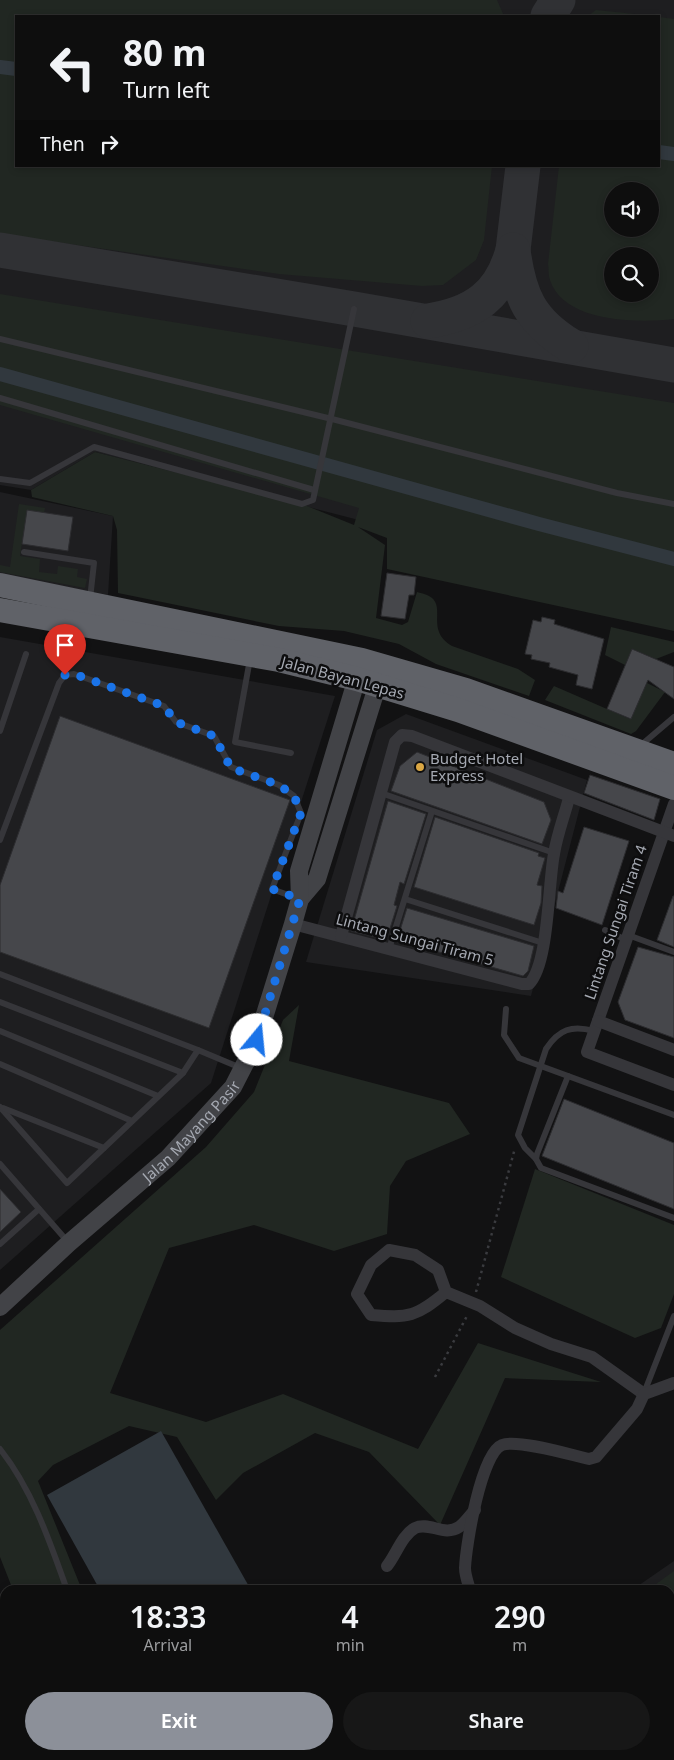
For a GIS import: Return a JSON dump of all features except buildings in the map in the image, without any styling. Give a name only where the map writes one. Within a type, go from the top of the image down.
[{"type":"highway","name":"Jalan Bayan Lepas","points":[[0,585],[291,644],[370,673],[458,710],[674,788]]},
{"type":"highway","name":"Jalan Bayan Lepas","points":[[0,610],[251,655],[447,684],[674,764]]},
{"type":"highway","points":[[291,644],[353,648],[400,661],[447,684]]},
{"type":"street","name":"Jalan Mayang Pasir","points":[[0,1307],[69,1243],[168,1158],[233,1087],[257,1040],[300,899],[299,871],[370,673]]},
{"type":"street","points":[[341,936],[395,742],[402,735],[412,736],[569,798],[669,834]]},
{"type":"street","points":[[543,943],[554,853],[569,798]]},
{"type":"street","name":"Lintang Sungai Tiram 4","points":[[674,804],[669,834],[627,937],[587,1052],[674,1085]]},
{"type":"street","name":"Lintang Sungai Tiram 5","points":[[293,924],[522,984],[529,984],[535,978],[543,943]]},
{"type":"street","points":[[596,1026],[674,1050]]},
{"type":"street","points":[[446,1292],[426,1309],[404,1317],[371,1315],[357,1294],[371,1265],[389,1250],[415,1256],[438,1270],[446,1292],[473,1303],[515,1328],[551,1344],[592,1357],[644,1394]]},
{"type":"street","points":[[469,1585],[465,1569],[475,1510],[487,1465],[492,1455],[501,1445],[515,1443],[589,1459],[596,1457],[637,1410],[644,1394],[674,1383]]},
{"type":"street","points":[[387,1566],[408,1534],[414,1529],[421,1526],[444,1532],[451,1530],[460,1527],[475,1510]]},
{"type":"lane","points":[[0,479],[30,483],[94,447],[302,504],[313,500],[332,419],[354,309]]},
{"type":"lane","points":[[0,339],[332,419],[617,492],[674,504]]},
{"type":"lane","points":[[0,398],[314,490]]},
{"type":"lane","points":[[24,552],[94,563],[89,604]]},
{"type":"lane","points":[[0,730],[26,654]]},
{"type":"lane","points":[[251,655],[235,742],[291,753]]},
{"type":"lane","points":[[0,840],[59,683],[65,675],[74,674],[164,706],[176,722],[214,736],[231,768],[279,785],[294,796],[301,813],[272,889],[300,899]]},
{"type":"lane","points":[[635,750],[674,717]]},
{"type":"lane","points":[[381,793],[554,853]]},
{"type":"lane","points":[[389,949],[432,811]]},
{"type":"lane","points":[[405,899],[543,943]]},
{"type":"lane","points":[[605,930],[674,952]]},
{"type":"lane","points":[[0,974],[198,1050],[242,1069]]},
{"type":"lane","points":[[0,1002],[183,1073]]},
{"type":"lane","points":[[506,1009],[504,1036],[509,1046],[520,1058],[674,1115]]},
{"type":"lane","points":[[596,1026],[570,1028],[558,1035],[546,1049],[518,1135],[525,1148],[536,1159],[541,1168],[674,1218]]},
{"type":"lane","points":[[0,1031],[158,1096]]},
{"type":"lane","points":[[0,1107],[68,1183],[183,1073],[198,1050]]},
{"type":"lane","points":[[0,1064],[132,1121]]},
{"type":"lane","points":[[536,1159],[568,1076]]},
{"type":"lane","points":[[0,1107],[104,1148]]},
{"type":"lane","points":[[0,1164],[69,1243]]},
{"type":"lane","points":[[0,1244],[39,1209]]},
{"type":"lane","points":[[644,1394],[674,1316]]},
{"type":"lane","points":[[0,1449],[15,1468],[52,1548],[65,1585]]},
{"type":"path","points":[[435,1376],[473,1303],[518,1135]]},
{"type":"shaded area","points":[[0,0],[674,0],[674,631],[382,526],[95,452],[31,490],[0,485]]},
{"type":"shaded area","points":[[0,0],[497,0],[504,15],[15,15],[15,167],[492,167],[484,240],[476,260],[443,285],[422,286],[279,274],[0,234]]},
{"type":"shaded area","points":[[596,10],[644,15],[589,15]]},
{"type":"shaded area","points":[[660,17],[674,19],[674,319],[623,320],[586,312],[570,305],[558,294],[550,280],[548,264],[559,167],[660,167]]},
{"type":"shaded area","points":[[0,294],[674,403],[674,631],[387,569],[387,538],[358,527],[385,545],[376,618],[402,625],[408,622],[417,592],[429,596],[436,603],[438,627],[444,640],[452,646],[518,669],[535,680],[529,696],[436,664],[399,644],[344,631],[279,626],[118,593],[117,530],[113,516],[32,497],[31,490],[95,452],[302,504],[354,525],[359,508],[0,405]]},
{"type":"shaded area","points":[[0,492],[113,516],[108,595],[0,574]]},
{"type":"shaded area","points":[[19,504],[45,508],[44,513],[27,511],[20,556],[40,559],[39,572],[57,574],[58,566],[78,569],[77,577],[87,579],[85,588],[0,572],[0,565],[10,567]]},
{"type":"shaded area","points":[[611,627],[674,642],[674,652],[656,659],[632,649],[625,665],[605,655]]},
{"type":"shaded area","points":[[0,637],[335,696],[211,1083],[0,1270]]},
{"type":"shaded area","points":[[647,683],[665,692],[636,731],[631,734],[545,700],[554,686],[630,719]]},
{"type":"shaded area","points":[[406,714],[587,780],[531,996],[306,962],[377,730]]},
{"type":"shaded area","points":[[299,1005],[289,1061],[449,1103],[470,1134],[406,1161],[390,1186],[387,1234],[334,1251],[254,1225],[169,1248],[110,1393],[206,1422],[283,1394],[418,1449],[478,1343],[601,1382],[505,1378],[440,1525],[369,1452],[315,1433],[243,1473],[216,1500],[177,1437],[129,1426],[53,1465],[38,1481],[80,1585],[11,1585],[0,1557],[0,1330],[206,1147],[254,1092],[283,1020]]},
{"type":"shaded area","points":[[535,1169],[674,1225],[674,1294],[661,1328],[635,1338],[501,1277]]},
{"type":"shaded area","points":[[161,1431],[248,1585],[97,1585],[47,1495]]},
{"type":"shaded area","points":[[674,1561],[674,1585],[639,1585]]},
{"type":"shaded area","points":[[674,1571],[674,1585],[655,1585]]},
{"type":"waterway","points":[[0,67],[15,69]]},
{"type":"waterway","points":[[660,152],[674,154]]},
{"type":"waterway","points":[[0,374],[539,524],[674,559]]},
{"type":"taxiway","points":[[549,15],[558,0]]},
{"type":"taxiway","points":[[513,250],[523,167]]},
{"type":"taxiway","points":[[0,250],[674,365]]},
{"type":"taxiway","points":[[428,321],[459,313],[483,300],[501,279],[513,250],[519,281],[529,306],[545,327],[571,346]]},
{"type":"place","name":"Budget Hotel Express","points":[[420,767]]},
{"type":"route","points":[[65,675],[74,674],[164,706],[176,722],[214,736],[231,768],[279,785],[294,796],[301,813],[272,889],[300,899],[257,1040]]}]
